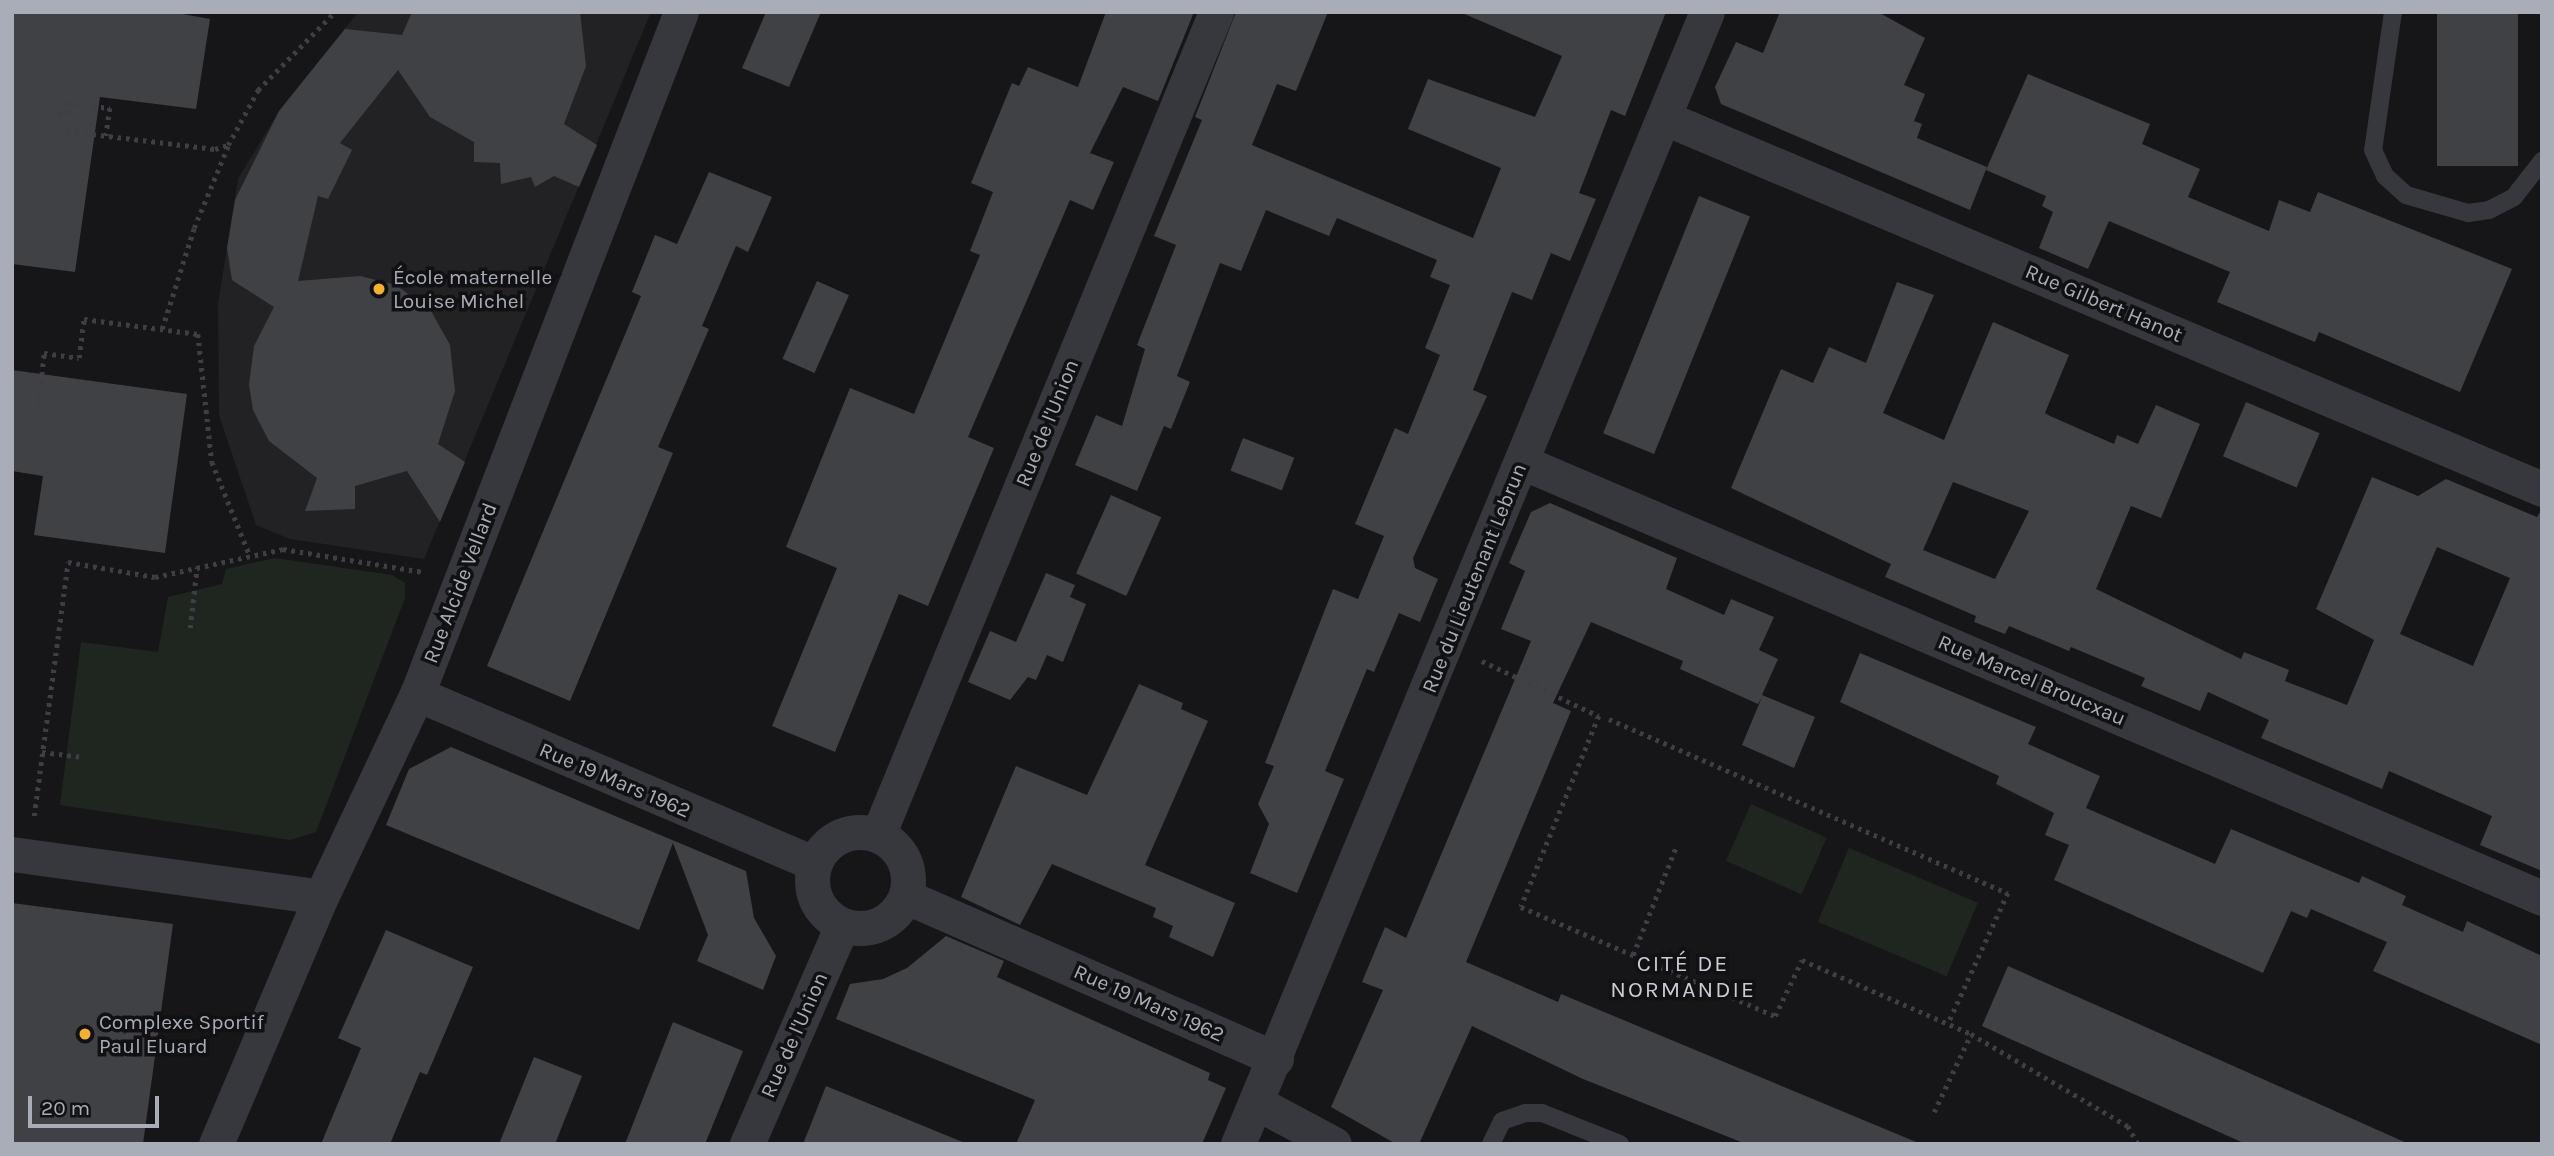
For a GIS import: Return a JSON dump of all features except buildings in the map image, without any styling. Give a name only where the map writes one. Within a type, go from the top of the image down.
[{"type":"street","name":"Rue Alcide Vellard","points":[[216,1144],[321,897],[417,694],[681,12]]},
{"type":"street","name":"Rue de l'Union","points":[[878,835],[1216,12]]},
{"type":"street","name":"Rue du Lieutenant Lebrun","points":[[1238,1144],[1276,1059],[1707,12]]},
{"type":"street","name":"Rue Gilbert Hanot","points":[[1665,118],[2542,489]]},
{"type":"street","name":"Rue Marcel Broucxau","points":[[1522,462],[2542,898]]},
{"type":"street","name":"Rue 19 Mars 1962","points":[[417,694],[814,863]]},
{"type":"street","points":[[853,832],[878,835],[898,849],[909,872],[907,897],[892,919],[867,929],[842,926],[821,911],[811,887],[814,863],[830,842],[853,832]]},
{"type":"street","points":[[20,855],[321,897]]},
{"type":"street","name":"Rue 19 Mars 1962","points":[[907,897],[1276,1059]]},
{"type":"street","name":"Rue de l'Union","points":[[747,1144],[842,926]]},
{"type":"street","points":[[1257,1103],[1334,1144]]},
{"type":"lane","points":[[2393,12],[2373,150],[2385,176],[2406,195],[2468,213],[2489,210],[2514,197],[2542,161]]},
{"type":"lane","points":[[1491,1144],[1502,1121],[1533,1113],[1620,1144]]},
{"type":"path","points":[[162,329],[194,228],[228,145],[258,90],[335,12]]},
{"type":"path","points":[[51,112],[66,114],[67,103],[110,108],[106,136]]},
{"type":"path","points":[[67,131],[215,149],[228,145]]},
{"type":"path","points":[[38,409],[44,353],[79,358],[84,319],[198,334],[212,461],[250,556]]},
{"type":"path","points":[[20,855],[42,752],[68,562],[155,577],[283,549],[462,579]]},
{"type":"path","points":[[190,628],[197,567]]},
{"type":"path","points":[[1446,644],[1598,716],[1521,907],[1774,1016],[1802,960],[1971,1034],[2128,1126],[2138,1144]]},
{"type":"path","points":[[1609,719],[2008,893],[1948,1024]]},
{"type":"path","points":[[42,752],[80,757]]},
{"type":"path","points":[[1633,956],[1676,847]]},
{"type":"path","points":[[1934,1112],[1971,1034]]},
{"type":"shaded area","name":"École maternelle Louise Michel","points":[[358,12],[651,12],[424,559],[290,539],[256,525],[219,415],[218,304],[238,179],[279,111]]},
{"type":"shaded area","points":[[275,558],[392,575],[405,583],[405,598],[316,832],[290,840],[60,805],[81,642],[158,652],[168,597],[222,584],[226,569]]},
{"type":"shaded area","points":[[1751,804],[1827,838],[1802,894],[1726,861]]},
{"type":"shaded area","points":[[1849,848],[1978,903],[1947,976],[1818,922]]},
{"type":"place","name":"École maternelle Louise Michel","points":[[379,289]]},
{"type":"place","name":"Complexe Sportif Paul Eluard","points":[[85,1034]]},
{"type":"district","name":"CITÉ DE NORMANDIE","points":[[1683,977]]}]
